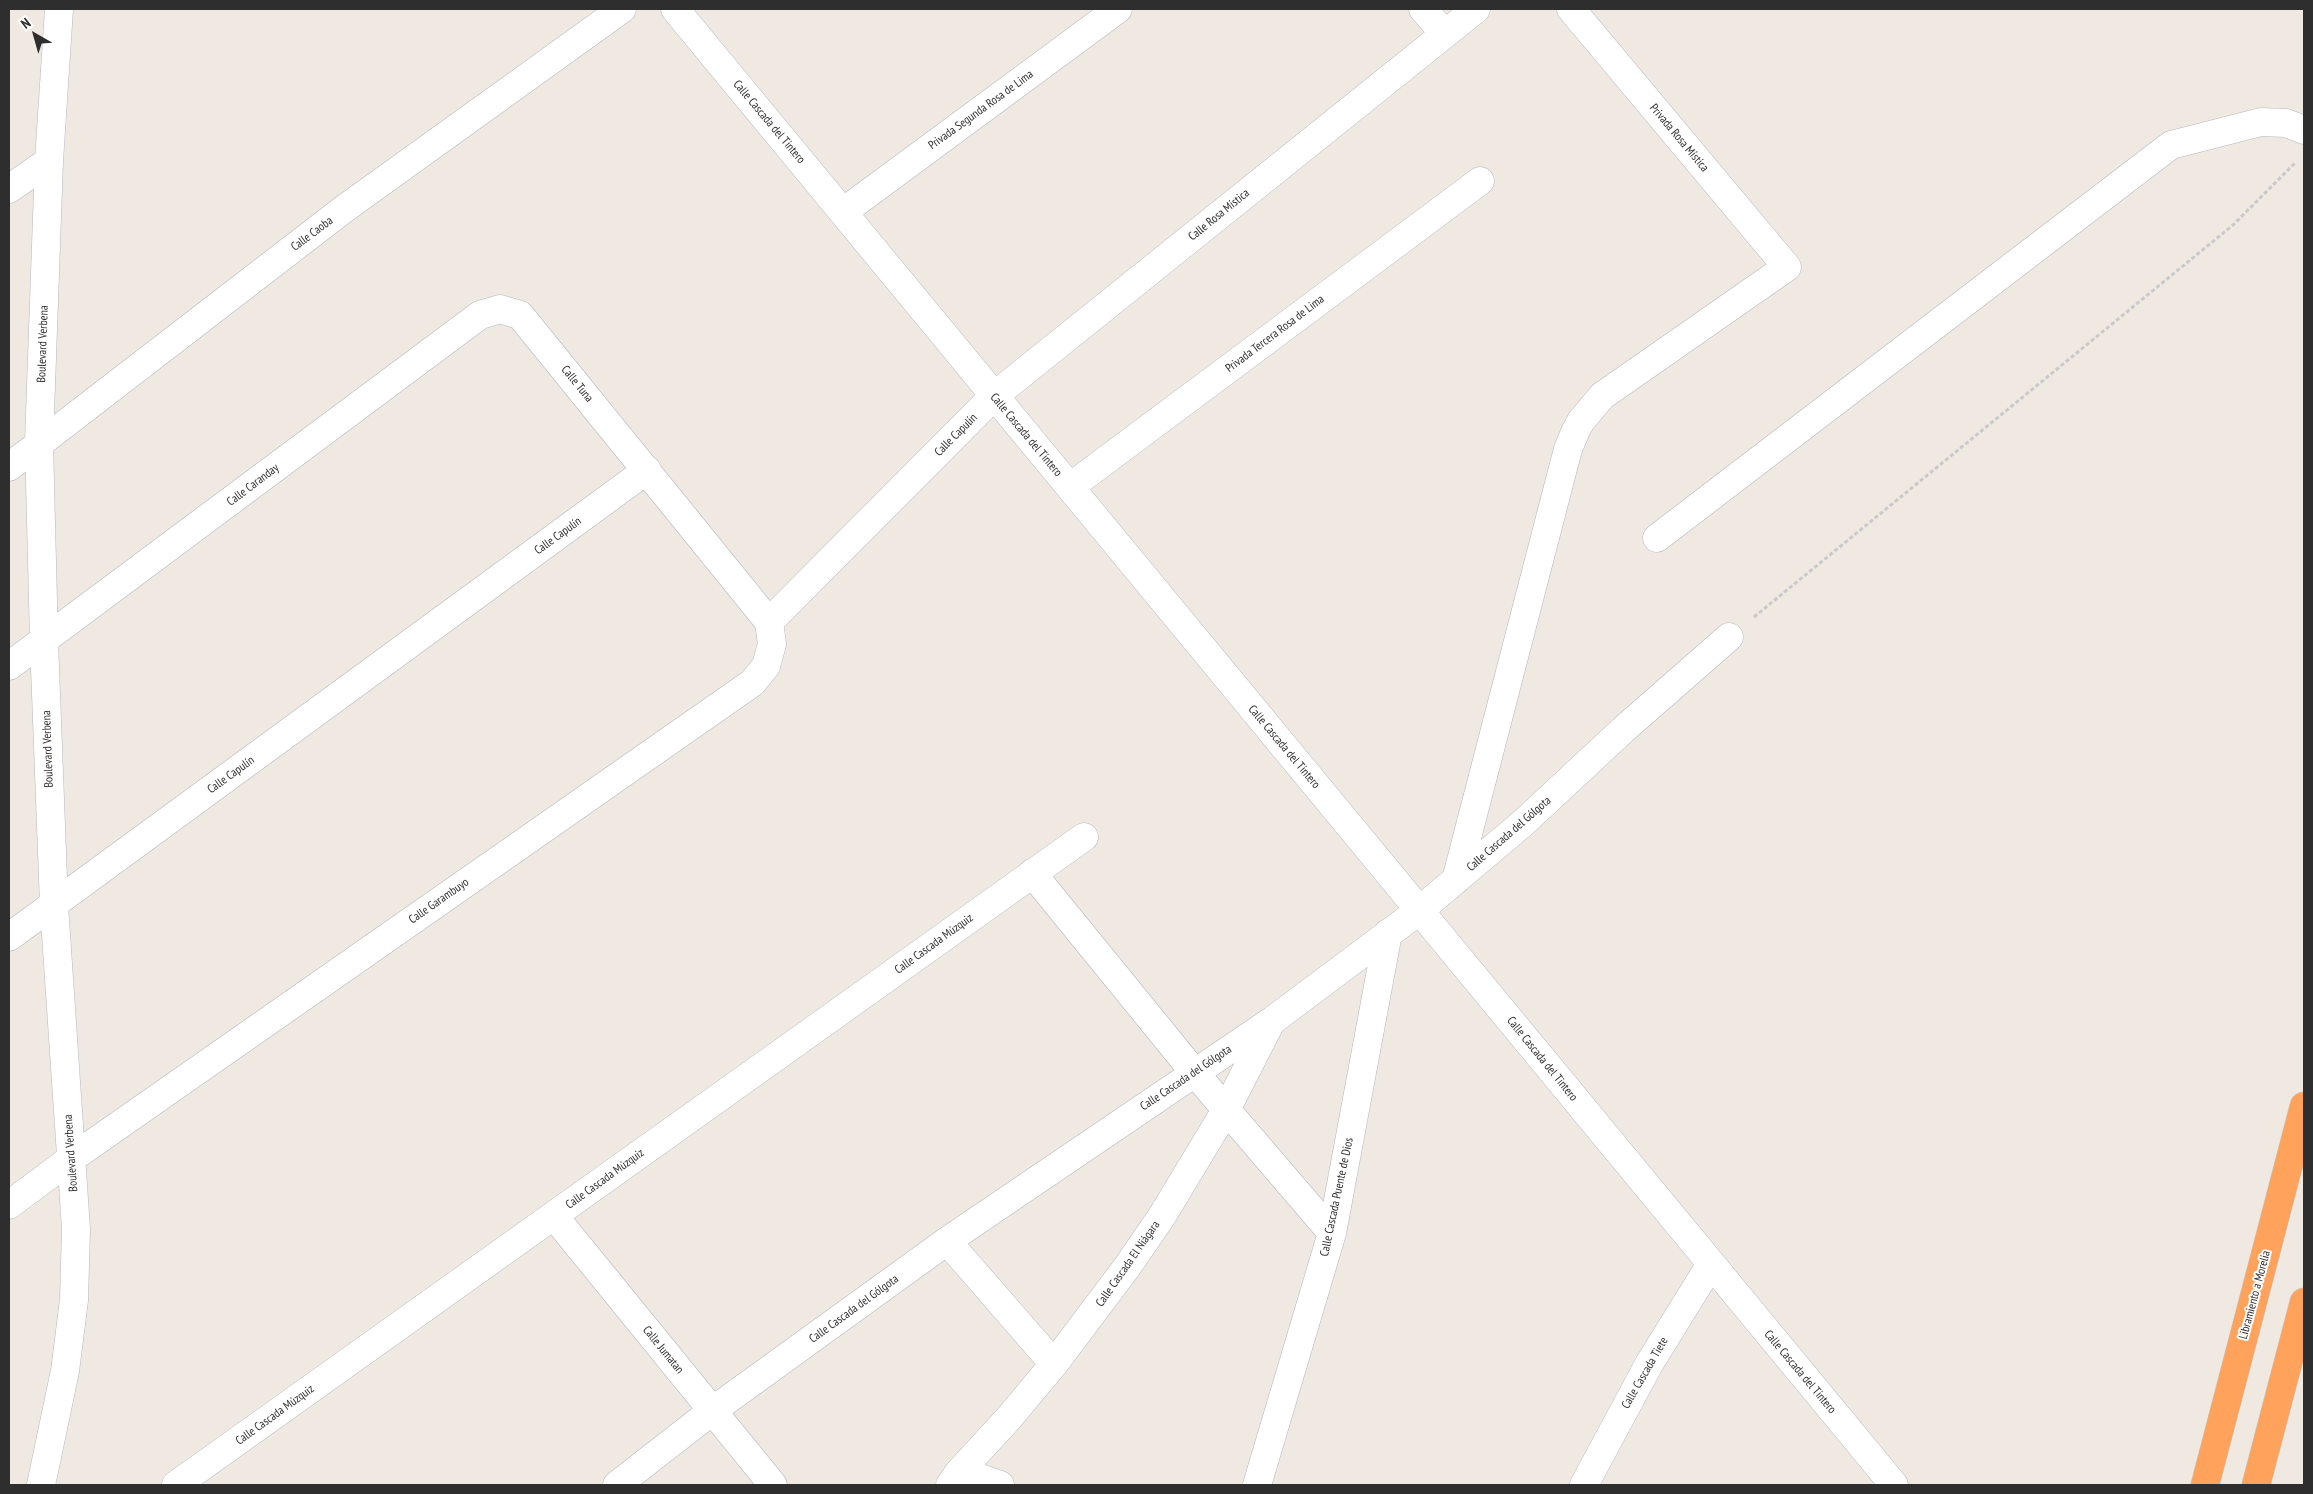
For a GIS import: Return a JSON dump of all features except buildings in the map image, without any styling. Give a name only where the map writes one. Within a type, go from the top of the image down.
[{"type":"highway","name":"Libramiento a Morelia","points":[[2205,1485],[2304,1106]]},
{"type":"highway","points":[[2256,1485],[2304,1302]]},
{"type":"street","name":"Boulevard Verbena","points":[[41,1485],[65,1371],[74,1300],[76,1229],[54,905],[39,442],[49,161],[59,9]]},
{"type":"street","name":"Calle Caoba","points":[[9,467],[39,442],[344,210],[622,9]]},
{"type":"street","name":"Calle Cascada del Tintero","points":[[675,9],[1894,1485]]},
{"type":"street","name":"Privada Segunda Rosa de Lima","points":[[843,212],[1118,9]]},
{"type":"street","points":[[1423,9],[1444,33],[1476,9]]},
{"type":"street","name":"Privada Rosa Mística","points":[[1456,880],[1568,449],[1576,430],[1602,396],[1787,267],[1571,9]]},
{"type":"street","name":"Calle Rosa Mística","points":[[994,396],[1444,33]]},
{"type":"street","points":[[1657,538],[2171,145],[2261,122],[2298,123]]},
{"type":"street","points":[[9,189],[49,161]]},
{"type":"street","name":"Privada Tercera Rosa de Lima","points":[[1070,487],[1480,181]]},
{"type":"street","name":"Calle Tuna","points":[[500,309],[520,315],[647,470]]},
{"type":"street","name":"Calle Caranday","points":[[9,666],[480,315],[500,309]]},
{"type":"street","name":"Calle Capulín","points":[[769,622],[994,396]]},
{"type":"street","points":[[647,470],[769,622]]},
{"type":"street","name":"Calle Capulín","points":[[9,938],[647,470]]},
{"type":"street","name":"Calle Garambuyo","points":[[9,1205],[72,1158],[752,683],[766,666],[772,644],[769,622]]},
{"type":"street","name":"Calle Cascada del Gólgota","points":[[617,1485],[712,1411],[947,1241],[1272,1020],[1420,910],[1523,823],[1624,729],[1729,637]]},
{"type":"street","name":"Calle Cascada Múzquiz","points":[[176,1485],[1084,837]]},
{"type":"street","points":[[1032,873],[1194,1072],[1332,1233]]},
{"type":"street","name":"Calle Cascada Puente de Dios","points":[[1257,1485],[1332,1233],[1388,933]]},
{"type":"street","name":"Calle Cascada El Niágara","points":[[955,1478],[1008,1419],[1092,1317],[1162,1216],[1226,1110],[1272,1020]]},
{"type":"street","name":"Calle Jumatan","points":[[554,1216],[773,1485]]},
{"type":"street","points":[[947,1241],[1054,1364]]},
{"type":"street","name":"Calle Cascada Tiete","points":[[1584,1485],[1648,1364],[1711,1264]]},
{"type":"street","points":[[955,1478],[1000,1485]]},
{"type":"path","points":[[1729,637],[2233,225],[2298,160]]}]
